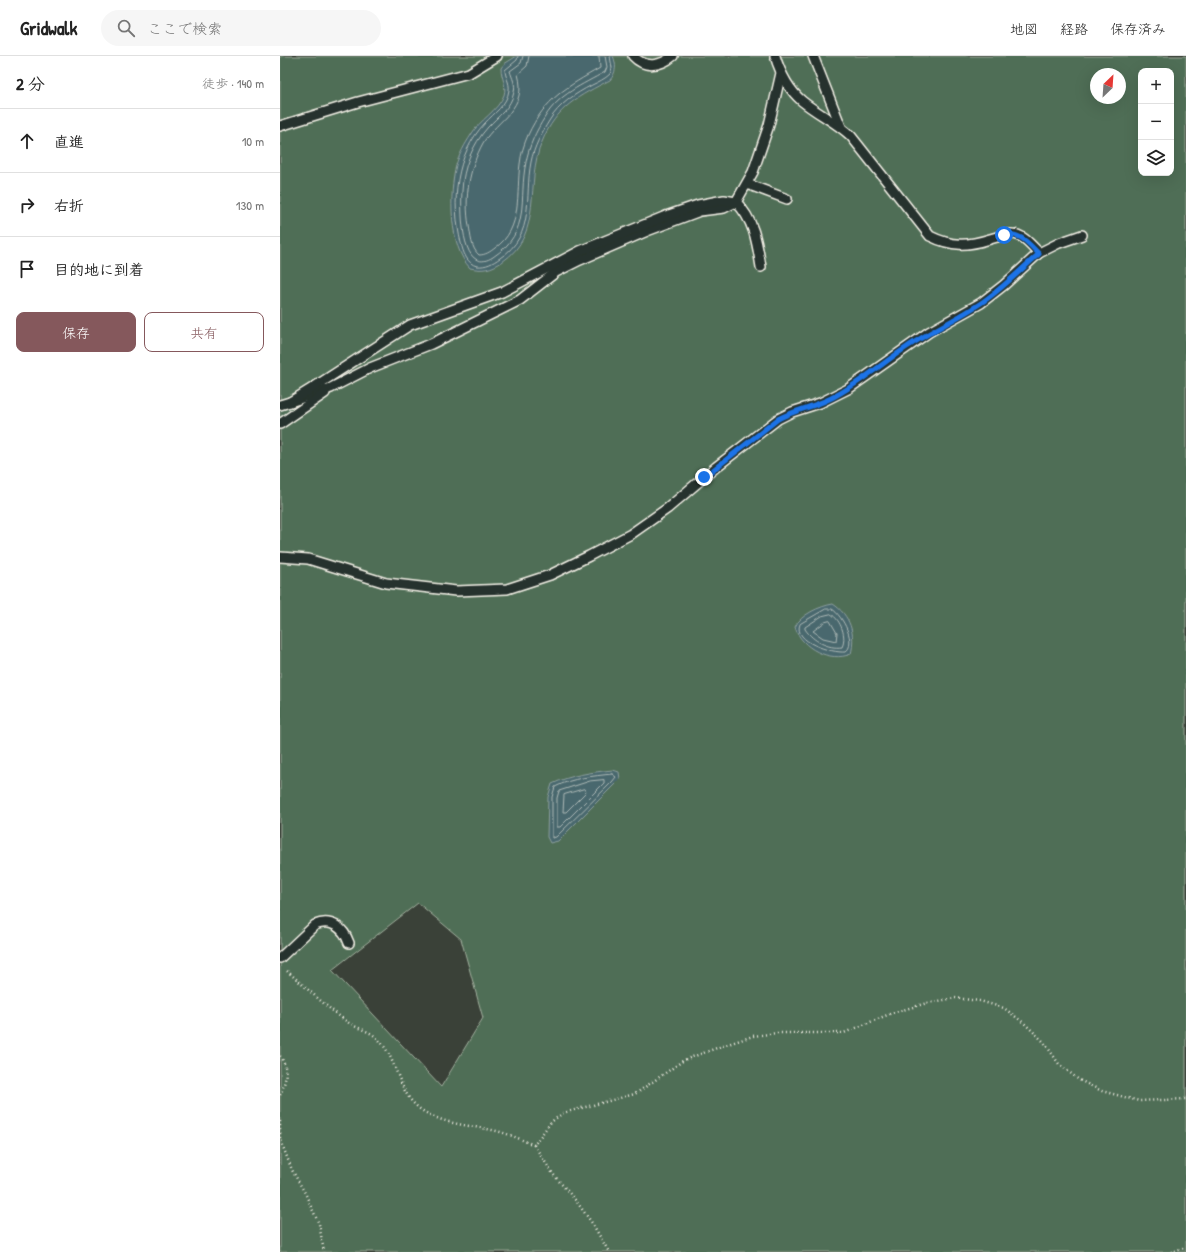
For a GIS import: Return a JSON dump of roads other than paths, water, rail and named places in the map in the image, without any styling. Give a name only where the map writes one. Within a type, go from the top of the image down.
[{"type":"lane","points":[[280,126],[358,102],[469,73],[497,56]]},
{"type":"lane","points":[[633,56],[645,64],[655,65],[665,62],[673,56]]},
{"type":"lane","points":[[775,56],[781,73],[801,101],[841,127],[902,198],[930,236],[944,243],[960,245],[974,244],[1012,234],[1025,240],[1039,254]]},
{"type":"lane","points":[[813,56],[841,127]]},
{"type":"lane","points":[[280,424],[331,388],[370,368],[431,344],[520,300],[556,272],[580,260],[646,231],[700,211],[724,208],[736,202],[747,184],[769,125],[781,73]]},
{"type":"lane","points":[[747,184],[787,199]]},
{"type":"lane","points":[[290,402],[410,325],[502,292],[580,251],[660,218],[698,205],[724,200],[736,202],[743,208],[752,224],[761,267]]},
{"type":"lane","points":[[280,557],[308,560],[386,583],[456,591],[507,589],[550,575],[631,534],[668,508],[716,467],[778,419],[792,412],[820,403],[861,381],[877,367],[929,332],[980,303],[1004,285],[1039,254],[1059,243],[1082,235]]},
{"type":"lane","points":[[280,405],[331,388]]},
{"type":"lane","points":[[280,958],[315,925],[321,922],[331,923],[342,929],[349,943]]},
{"type":"water","points":[[517,56],[613,56],[615,69],[614,75],[610,80],[579,97],[561,111],[548,130],[537,158],[529,222],[524,237],[515,250],[502,262],[487,269],[470,268],[458,247],[452,219],[452,190],[456,165],[462,150],[474,130],[493,111],[504,95],[505,88],[501,68],[504,64]]},
{"type":"water","points":[[833,604],[844,614],[850,626],[853,639],[851,654],[834,657],[817,652],[803,641],[798,635],[795,627],[806,615],[822,607]]},
{"type":"water","points":[[613,770],[619,772],[620,779],[558,841],[550,843],[547,837],[548,797],[552,784],[582,774]]}]
